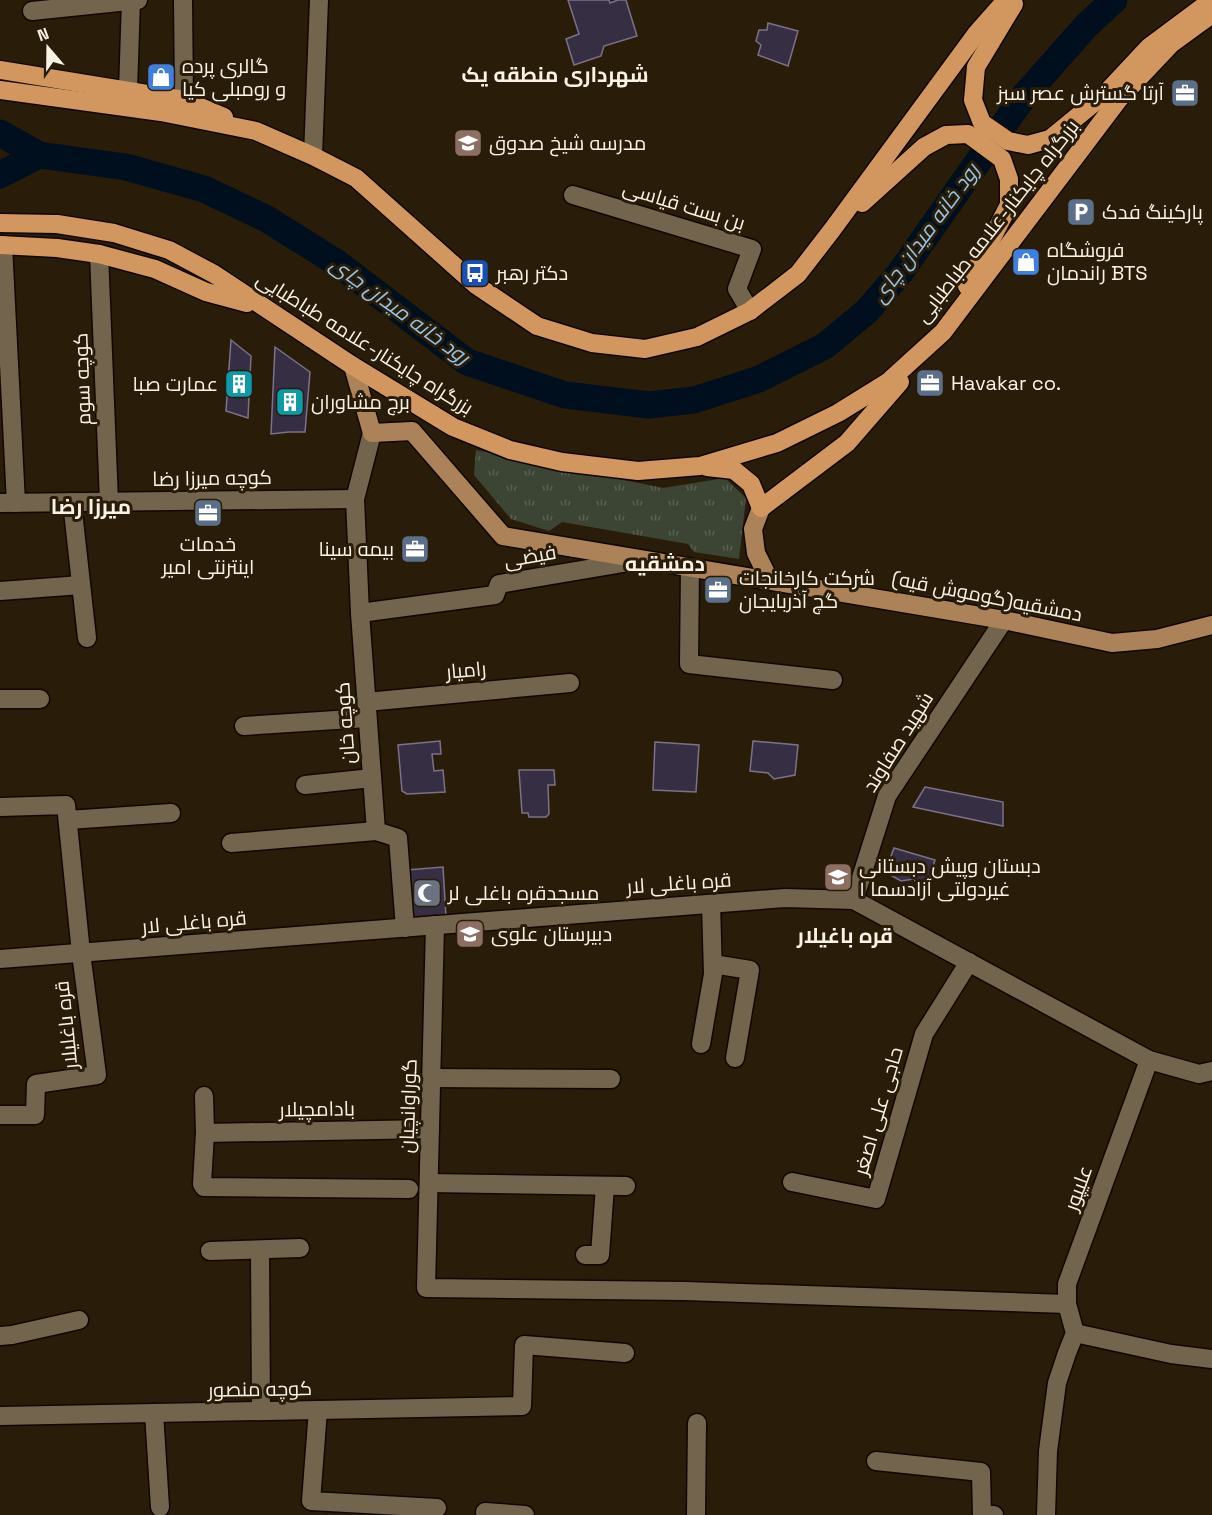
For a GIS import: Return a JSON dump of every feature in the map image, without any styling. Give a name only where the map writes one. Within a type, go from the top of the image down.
[{"type":"highway","points":[[0,70],[184,100],[313,156],[356,178],[476,285],[537,326],[592,343],[645,349],[697,337],[750,311],[798,274],[976,34],[1006,0]]},
{"type":"highway","points":[[1016,0],[976,67],[973,100],[982,123],[1008,141],[1028,145],[1050,139],[1106,93],[1149,46],[1212,0]]},
{"type":"highway","name":"بزرگراه چایکنار-علامه طباطبایی","points":[[0,223],[57,224],[114,233],[169,250],[214,274],[353,366],[453,427],[510,450],[562,462],[638,471],[700,466],[777,443],[838,413],[888,382],[943,332],[1119,99],[1171,44],[1212,14]]},
{"type":"highway","points":[[0,90],[161,112],[255,131]]},
{"type":"highway","points":[[700,466],[734,471],[751,484],[761,508],[847,443],[943,332],[1008,205],[1009,178],[1002,159],[969,134],[946,135],[924,147],[832,230]]},
{"type":"highway","points":[[2,245],[57,248],[99,254],[155,269],[206,292],[264,307]]},
{"type":"main road","points":[[353,366],[372,433]]},
{"type":"main road","name":"دمشقیه(گوموش قیه)","points":[[372,433],[412,431],[503,536],[1004,620],[1112,643],[1157,639],[1212,625]]},
{"type":"main road","points":[[761,508],[753,529],[756,553],[770,581]]},
{"type":"street","points":[[129,91],[131,0]]},
{"type":"street","points":[[32,12],[72,3],[138,0]]},
{"type":"street","points":[[183,0],[184,100]]},
{"type":"street","points":[[313,156],[319,0]]},
{"type":"street","name":"بن بست قیاسی","points":[[573,195],[752,249],[737,289],[750,311]]},
{"type":"street","points":[[2,245],[8,503]]},
{"type":"street","name":"کوچه سوم","points":[[99,254],[110,502]]},
{"type":"street","points":[[355,499],[372,433]]},
{"type":"street","name":"کوچه میرزا رضا","points":[[8,503],[355,499]]},
{"type":"street","name":"کوچه خان","points":[[355,499],[360,613],[376,831]]},
{"type":"street","points":[[72,502],[87,638]]},
{"type":"street","name":"فیضی","points":[[360,613],[495,595],[499,584],[644,560]]},
{"type":"street","points":[[690,568],[689,664],[833,680]]},
{"type":"street","points":[[0,591],[81,585]]},
{"type":"street","name":"شهید صفاوند","points":[[854,900],[887,795],[1004,620]]},
{"type":"street","name":"رامیار","points":[[244,726],[570,683]]},
{"type":"street","points":[[0,699],[40,699]]},
{"type":"street","points":[[305,785],[372,778]]},
{"type":"street","points":[[0,807],[66,805],[81,954]]},
{"type":"street","points":[[68,820],[171,813]]},
{"type":"street","points":[[231,843],[376,831],[398,838],[405,927]]},
{"type":"street","name":"قره باغلی لار","points":[[0,959],[785,898],[854,900],[1149,1060],[1199,1074],[1212,1071]]},
{"type":"street","points":[[701,1044],[713,974],[711,904]]},
{"type":"street","name":"گوراوانچیان","points":[[435,925],[426,1288],[685,1291],[1067,1304]]},
{"type":"street","name":"قره باغلیلار","points":[[0,1115],[35,1114],[36,1084],[97,1075],[81,954]]},
{"type":"street","name":"حاجی علی اصغر","points":[[792,1182],[876,1199],[924,1034],[969,962]]},
{"type":"street","points":[[713,964],[750,970],[735,1058]]},
{"type":"street","name":"علیپور","points":[[1076,1333],[1067,1304],[1067,1284],[1149,1060]]},
{"type":"street","points":[[431,1078],[611,1079]]},
{"type":"street","points":[[204,1096],[206,1133],[202,1184],[204,1187],[409,1189]]},
{"type":"street","name":"بادامچیلار","points":[[206,1133],[430,1129]]},
{"type":"street","points":[[429,1183],[626,1186]]},
{"type":"street","points":[[585,1255],[600,1255],[605,1186]]},
{"type":"street","points":[[210,1251],[300,1248]]},
{"type":"street","points":[[260,1250],[261,1411]]},
{"type":"street","points":[[0,1336],[79,1320]]},
{"type":"street","points":[[1046,1515],[1048,1451],[1057,1383],[1066,1353],[1076,1333],[1171,1354],[1212,1359]]},
{"type":"street","name":"کوچه منصور","points":[[0,1416],[522,1406],[524,1345],[625,1353]]},
{"type":"street","points":[[318,1410],[311,1502],[437,1508]]},
{"type":"street","points":[[154,1413],[160,1507]]},
{"type":"street","points":[[696,1515],[698,1422]]},
{"type":"street","points":[[876,1461],[981,1472],[982,1515],[994,1515]]},
{"type":"street","points":[[493,1513],[525,1515]]},
{"type":"green space","points":[[476,450],[663,488],[725,478],[746,498],[739,559],[694,552],[688,544],[562,522],[549,531],[511,519],[474,475]]},
{"type":"building","name":"شهرداری منطقه یک","points":[[568,0],[609,0],[610,3],[626,0],[637,36],[604,46],[601,56],[574,65],[566,39],[579,34]]},
{"type":"building","points":[[768,23],[798,31],[788,66],[758,55],[761,45],[756,41],[759,30],[767,30]]},
{"type":"building","name":"عمارت صبا","points":[[231,340],[251,356],[248,418],[226,411]]},
{"type":"building","name":"برج مشاوران","points":[[275,347],[310,372],[305,432],[271,434]]},
{"type":"building","points":[[440,741],[441,754],[432,754],[434,771],[443,770],[445,792],[407,794],[402,791],[398,745]]},
{"type":"building","points":[[753,741],[798,745],[795,775],[774,779],[768,773],[750,771]]},
{"type":"building","points":[[655,742],[699,745],[696,792],[653,790]]},
{"type":"building","points":[[519,770],[554,770],[555,785],[548,785],[549,814],[546,817],[529,817],[528,813],[522,813]]},
{"type":"building","points":[[925,787],[1003,802],[1003,826],[913,807]]},
{"type":"building","points":[[894,848],[935,860],[928,883],[916,882],[914,879],[901,881],[885,872]]},
{"type":"building","name":"مسجدقره باغلی لر","points":[[443,867],[446,917],[411,920],[407,870]]},
{"type":"waterway","name":"رود خانه میدان چای","points":[[0,175],[39,155],[126,167],[204,189],[267,219],[337,263],[467,362],[565,395],[649,405],[694,400],[759,379],[825,346],[867,311],[900,273],[1024,96],[1087,25],[1114,0]]},
{"type":"waterway","points":[[0,133],[39,155]]},
{"type":"place","name":"گالری پرده و رومبلی کیا","points":[[161,77]]},
{"type":"place","name":"آرتا گسترش عصر سبز","points":[[1185,93]]},
{"type":"place","name":"مدرسه شیخ صدوق","points":[[468,143]]},
{"type":"place","name":"پارکینگ فدک","points":[[1081,212]]},
{"type":"place","name":"فروشگاه راندمان BTS","points":[[1026,262]]},
{"type":"place","name":"دکتر رهبر","points":[[475,273]]},
{"type":"place","name":"Havakar co.","points":[[930,383]]},
{"type":"place","name":"عمارت صبا","points":[[239,384]]},
{"type":"place","name":"برج مشاوران","points":[[290,402]]},
{"type":"place","name":"خدمات اینترنتی امیر","points":[[208,513]]},
{"type":"place","name":"بیمه سینا","points":[[415,549]]},
{"type":"place","name":"شرکت کارخانجات گچ آذربایجان","points":[[718,590]]},
{"type":"place","name":"دبستان وپیش دبستانی غیردولتی آزادسما ۱","points":[[838,877]]},
{"type":"place","name":"مسجدقره باغلی لر","points":[[427,893]]},
{"type":"place","name":"دبیرستان علوی","points":[[470,934]]},
{"type":"district","name":"شهرداری منطقه یک","points":[[555,74]]},
{"type":"district","name":"میرزا رضا","points":[[91,506]]},
{"type":"district","name":"دمشقیه","points":[[665,563]]},
{"type":"district","name":"قره باغیلار","points":[[845,935]]}]
